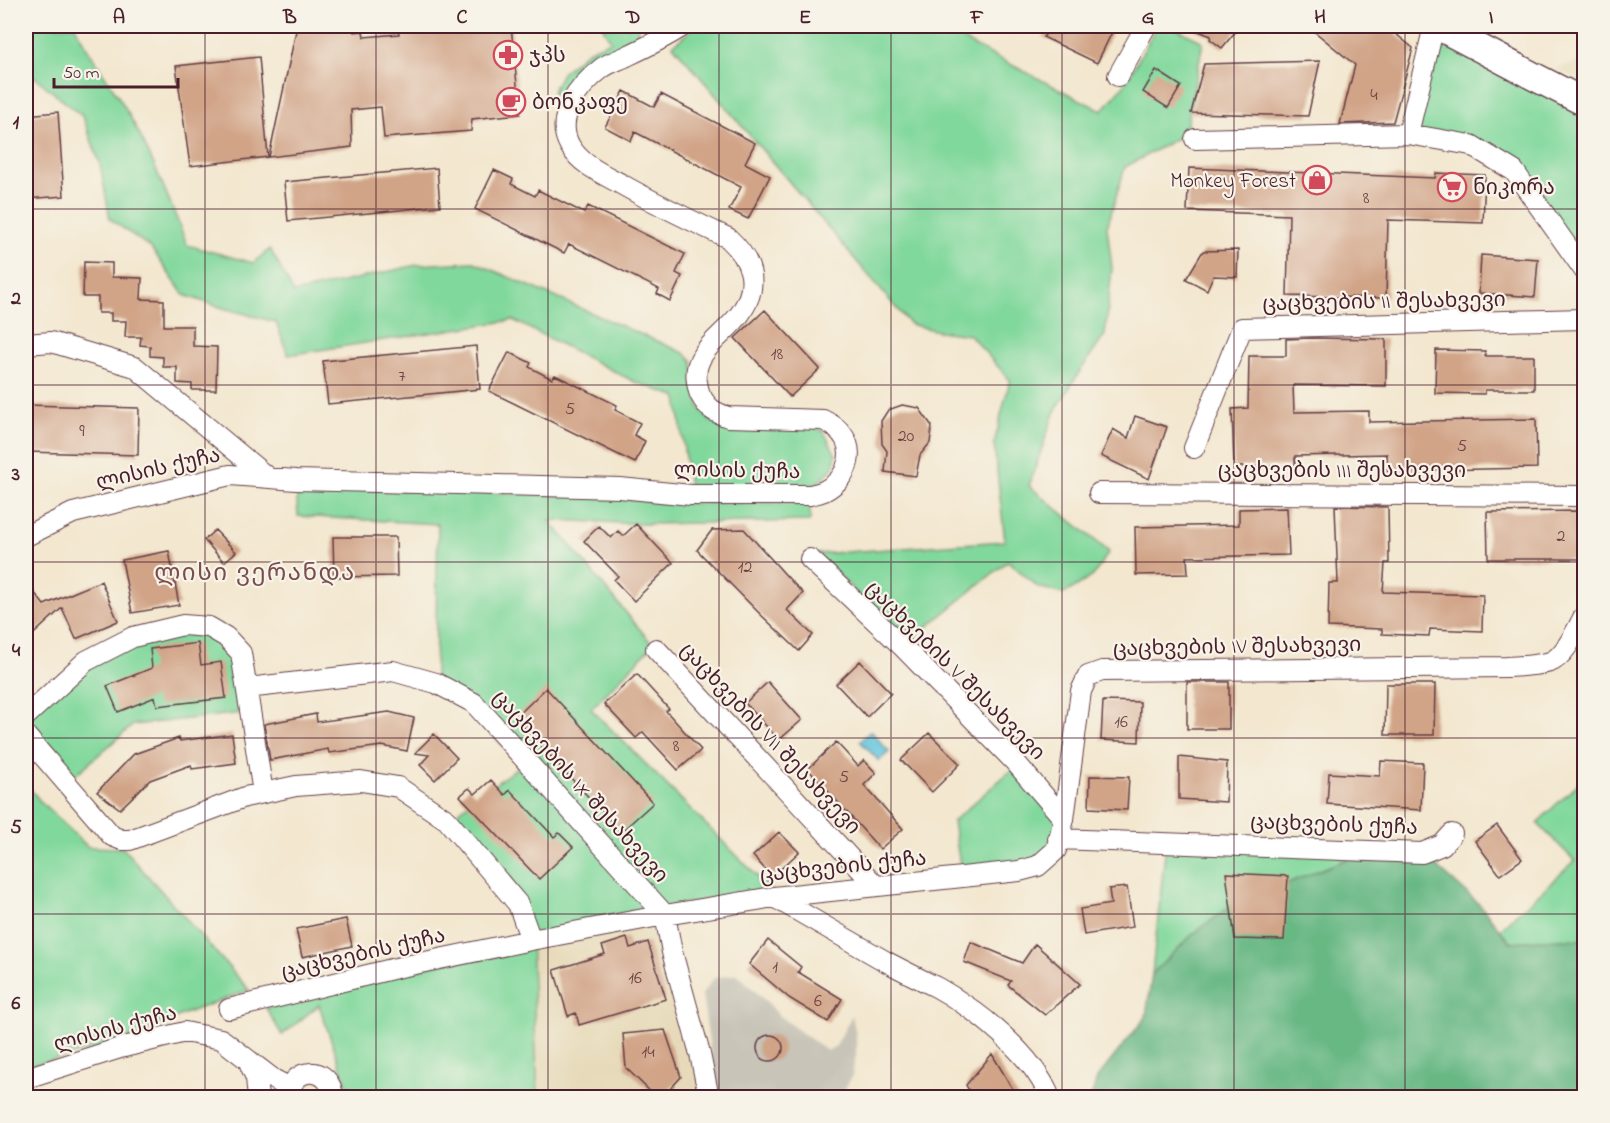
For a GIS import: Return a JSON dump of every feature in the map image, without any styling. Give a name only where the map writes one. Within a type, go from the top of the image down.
[{"type":"main road","points":[[1436,26],[1584,102]]},
{"type":"street","name":"ლისის ქუჩა","points":[[26,536],[74,513],[230,475],[620,488],[691,495],[810,495],[825,490],[837,481],[846,470],[850,455],[845,440],[836,428],[824,420],[728,417],[715,413],[705,404],[698,392],[695,374],[699,361],[706,349],[742,311],[750,294],[752,277],[747,261],[739,248],[728,238],[644,197],[590,166],[577,156],[569,144],[565,129],[566,112],[583,85],[603,67],[667,37],[683,26]]},
{"type":"street","points":[[1118,76],[1146,26]]},
{"type":"street","points":[[1408,134],[1436,26]]},
{"type":"street","points":[[1195,139],[1408,134],[1471,145],[1514,171],[1584,270]]},
{"type":"street","name":"ცაცხვების II შესახვევი","points":[[1194,448],[1242,328],[1584,319]]},
{"type":"street","points":[[26,344],[51,342],[135,367],[268,478]]},
{"type":"street","name":"ცაცხვების III შესახვევი","points":[[1099,493],[1584,496]]},
{"type":"street","name":"ცაცხვების V შესახვევი","points":[[810,559],[911,655],[1016,763],[1064,819]]},
{"type":"street","name":"ცაცხვების IV შესახვევი","points":[[1058,839],[1064,819],[1081,691],[1088,676],[1102,671],[1507,667],[1539,664],[1553,661],[1564,650],[1584,616]]},
{"type":"street","points":[[26,716],[86,661],[134,637],[183,625],[209,627],[226,637],[241,653],[263,794]]},
{"type":"street","name":"ცაცხვების VII შესახვევი","points":[[656,649],[875,885]]},
{"type":"street","name":"ცაცხვების IX შესახვევი","points":[[247,688],[393,672],[436,683],[474,703],[665,915]]},
{"type":"street","points":[[26,736],[112,836],[122,840],[130,840],[245,797],[296,786],[360,781],[398,787],[447,820],[518,904],[531,940]]},
{"type":"street","name":"ცაცხვების ქუჩა","points":[[229,1009],[396,968],[665,915],[774,897],[1019,871],[1038,866],[1048,859],[1056,850],[1058,839],[1422,853],[1442,845],[1452,834]]},
{"type":"street","points":[[774,897],[885,961],[940,989],[990,1024],[1028,1060],[1046,1087],[1050,1098]]},
{"type":"street","points":[[665,915],[672,952],[710,1098]]},
{"type":"street","name":"ლისის ქუჩა","points":[[26,1078],[120,1048],[185,1032],[221,1039],[289,1093]]},
{"type":"street","points":[[247,1058],[256,1078],[258,1098]]},
{"type":"street","points":[[289,1093],[293,1082],[298,1077],[312,1072],[326,1078],[333,1091],[333,1098]]},
{"type":"shaded area","points":[[1584,56],[1584,83],[1556,69],[1576,63]]},
{"type":"shaded area","points":[[665,915],[710,1097],[538,1097],[531,940]]},
{"type":"shaded area","points":[[737,974],[779,1016],[827,1051],[836,1046],[852,1015],[856,1035],[856,1055],[852,1075],[844,1091],[804,1097],[725,1097],[720,1093],[715,1081],[702,994],[714,978]]},
{"type":"green space","points":[[26,26],[75,26],[121,101],[149,153],[187,245],[253,263],[270,249],[294,293],[417,265],[474,262],[684,353],[692,360],[699,407],[710,421],[726,426],[814,426],[824,432],[836,455],[833,468],[815,485],[689,486],[677,397],[635,382],[513,320],[288,355],[276,322],[184,295],[151,248],[110,219],[100,164],[83,117],[26,70]]},
{"type":"green space","points":[[602,26],[638,26],[637,40],[593,65],[561,99],[552,92],[562,73],[588,51],[611,41]]},
{"type":"green space","points":[[696,26],[883,26],[916,39],[955,36],[1102,111],[1125,84],[1157,26],[1171,26],[1203,42],[1185,134],[1125,167],[1107,227],[1112,268],[1105,335],[1054,413],[1029,486],[1109,552],[1093,576],[1064,594],[1038,587],[1008,561],[906,644],[818,554],[1005,541],[994,444],[1010,380],[970,335],[938,331],[910,324],[673,45]]},
{"type":"green space","points":[[1434,26],[1584,102],[1584,270],[1514,171],[1471,145],[1408,134]]},
{"type":"green space","points":[[296,487],[536,494],[687,503],[810,503],[810,521],[645,524],[549,520],[653,645],[591,709],[771,890],[664,907],[435,677],[438,524],[298,516]]},
{"type":"green space","points":[[183,625],[226,637],[251,712],[133,725],[66,783],[26,736],[26,716],[86,661]]},
{"type":"green space","points":[[526,761],[665,915],[531,940],[518,904],[447,820]]},
{"type":"green space","points":[[1015,767],[1064,819],[1048,859],[962,877],[953,821]]},
{"type":"green space","points":[[1584,778],[1584,940],[1510,942],[1500,929],[1575,861],[1537,823]]},
{"type":"green space","points":[[26,784],[41,802],[88,847],[123,848],[249,990],[184,1014],[120,1042],[26,1067]]},
{"type":"green space","points":[[1166,843],[1367,851],[1231,906],[1192,935],[1152,974]]},
{"type":"green space","points":[[1367,851],[1422,853],[1480,905],[1510,942],[1584,940],[1584,1097],[1091,1098],[1097,1078],[1146,1017],[1152,974],[1192,935],[1231,906]]},
{"type":"green space","points":[[531,940],[538,1097],[351,1097],[319,1005],[282,1035],[266,1008]]},
{"type":"water","points":[[871,731],[889,752],[879,761],[860,741]]},
{"type":"building","points":[[297,26],[351,26],[354,32],[363,31],[364,37],[399,34],[398,27],[511,26],[520,114],[472,119],[471,131],[384,138],[381,107],[351,110],[352,147],[269,157]]},
{"type":"building","points":[[1053,26],[1115,26],[1097,63],[1043,37]]},
{"type":"building","points":[[1186,26],[1240,26],[1222,48],[1210,39],[1211,36]]},
{"type":"building","points":[[1308,26],[1386,26],[1413,48],[1393,122],[1340,124],[1355,65]]},
{"type":"building","points":[[259,57],[268,157],[190,166],[176,66]]},
{"type":"building","points":[[1320,61],[1308,116],[1191,113],[1204,64]]},
{"type":"building","points":[[1156,70],[1181,86],[1168,108],[1143,92]]},
{"type":"building","points":[[624,91],[654,107],[661,94],[755,143],[745,163],[770,176],[748,219],[729,210],[741,187],[635,132],[631,141],[605,127]]},
{"type":"building","points":[[58,112],[64,196],[26,199],[26,115]]},
{"type":"building","points":[[437,168],[440,206],[288,221],[284,182]]},
{"type":"building","points":[[1189,168],[1435,178],[1436,173],[1485,175],[1483,223],[1388,220],[1386,298],[1287,296],[1289,215],[1187,211]]},
{"type":"building","points":[[494,170],[513,179],[511,184],[535,196],[538,190],[584,213],[588,206],[685,254],[676,273],[682,276],[670,301],[657,294],[659,289],[569,244],[564,253],[475,209]]},
{"type":"building","points":[[1238,250],[1237,277],[1213,276],[1207,290],[1186,279],[1203,251]]},
{"type":"building","points":[[1481,255],[1538,259],[1535,297],[1479,293]]},
{"type":"building","points":[[84,262],[112,263],[112,277],[142,278],[141,299],[164,300],[164,326],[193,326],[193,346],[217,347],[216,390],[192,390],[192,384],[177,383],[177,367],[163,367],[163,357],[150,356],[150,346],[140,345],[141,337],[125,337],[126,321],[111,321],[111,313],[98,313],[98,297],[83,297]]},
{"type":"building","points":[[765,310],[820,369],[790,397],[735,338]]},
{"type":"building","points":[[1286,339],[1386,339],[1386,386],[1293,385],[1294,412],[1369,411],[1369,422],[1536,419],[1537,468],[1387,471],[1387,454],[1295,456],[1295,466],[1234,467],[1232,409],[1248,408],[1249,356],[1286,356]]},
{"type":"building","points":[[476,346],[480,389],[328,404],[323,361]]},
{"type":"building","points":[[1436,350],[1485,351],[1485,356],[1534,356],[1534,390],[1485,390],[1485,394],[1435,393]]},
{"type":"building","points":[[509,352],[531,363],[529,367],[552,379],[555,375],[617,405],[615,410],[640,423],[634,435],[645,441],[635,463],[489,391]]},
{"type":"building","points":[[26,405],[139,408],[138,455],[26,452]]},
{"type":"building","points":[[902,405],[919,408],[932,426],[930,443],[920,455],[916,476],[885,472],[887,451],[882,444],[881,421],[888,410]]},
{"type":"building","points":[[1135,416],[1167,427],[1149,479],[1101,456],[1113,429],[1128,438]]},
{"type":"building","points":[[1335,506],[1388,507],[1389,563],[1385,563],[1383,592],[1483,595],[1482,631],[1430,629],[1429,636],[1382,634],[1382,629],[1328,627],[1329,583],[1338,583]]},
{"type":"building","points":[[1287,508],[1289,555],[1187,557],[1188,574],[1136,575],[1135,527],[1239,525],[1239,509]]},
{"type":"building","points":[[1584,511],[1584,559],[1488,559],[1487,512]]},
{"type":"building","points":[[636,524],[673,563],[634,601],[614,580],[618,576],[584,541],[599,526],[611,538],[618,531],[623,536]]},
{"type":"building","points":[[744,529],[803,593],[787,610],[813,635],[799,651],[697,550],[712,530]]},
{"type":"building","points":[[215,530],[236,552],[224,562],[204,540]]},
{"type":"building","points":[[333,537],[396,537],[397,576],[334,577]]},
{"type":"building","points":[[169,551],[179,605],[132,613],[122,560]]},
{"type":"building","points":[[101,581],[118,621],[76,639],[62,608],[26,641],[26,600],[34,592],[44,605]]},
{"type":"building","points":[[198,643],[201,665],[221,662],[226,698],[157,706],[155,697],[118,712],[107,686],[152,668],[150,649]]},
{"type":"building","points":[[860,661],[891,693],[867,717],[836,684]]},
{"type":"building","points":[[637,674],[669,709],[666,711],[701,750],[678,770],[643,732],[636,738],[604,704]]},
{"type":"building","points":[[768,682],[802,720],[779,740],[745,703]]},
{"type":"building","points":[[1187,682],[1229,682],[1229,729],[1187,729]]},
{"type":"building","points":[[1386,684],[1435,684],[1434,735],[1385,735]]},
{"type":"building","points":[[546,688],[653,803],[621,832],[515,718]]},
{"type":"building","points":[[1103,701],[1140,702],[1139,742],[1101,740]]},
{"type":"building","points":[[389,712],[414,718],[407,751],[382,746],[329,753],[328,749],[270,760],[264,724],[316,714],[317,722]]},
{"type":"building","points":[[929,733],[960,764],[932,792],[901,760]]},
{"type":"building","points":[[232,734],[236,763],[192,769],[191,765],[150,780],[120,809],[97,792],[134,754],[179,738],[180,741]]},
{"type":"building","points":[[434,734],[457,758],[435,780],[420,765],[429,755],[415,753]]},
{"type":"building","points":[[836,742],[858,766],[864,760],[876,773],[864,785],[903,829],[880,849],[808,769]]},
{"type":"building","points":[[1179,757],[1227,762],[1226,802],[1179,799]]},
{"type":"building","points":[[1381,761],[1423,763],[1421,810],[1327,804],[1329,773],[1380,776]]},
{"type":"building","points":[[1090,776],[1129,777],[1127,810],[1089,808]]},
{"type":"building","points":[[491,780],[505,795],[510,790],[554,837],[559,833],[573,847],[539,879],[460,796],[469,788],[475,794]]},
{"type":"building","points":[[1497,825],[1522,859],[1500,875],[1475,841]]},
{"type":"building","points":[[779,832],[799,852],[772,877],[753,856]]},
{"type":"building","points":[[1226,873],[1288,876],[1284,940],[1235,939]]},
{"type":"building","points":[[1127,887],[1133,927],[1084,935],[1080,909],[1111,904],[1109,889]]},
{"type":"building","points":[[346,919],[352,946],[302,957],[296,929]]},
{"type":"building","points":[[627,938],[630,948],[648,942],[666,999],[579,1025],[576,1013],[568,1016],[554,970],[605,954],[602,946]]},
{"type":"building","points":[[768,940],[801,967],[798,972],[842,999],[828,1022],[789,998],[749,964]]},
{"type":"building","points":[[971,942],[1022,963],[1035,944],[1080,984],[1045,1015],[1008,985],[1011,981],[964,962]]},
{"type":"building","points":[[665,1030],[681,1077],[662,1098],[657,1098],[626,1068],[623,1034]]},
{"type":"building","points":[[770,1035],[779,1039],[783,1048],[779,1057],[770,1061],[761,1057],[757,1048],[761,1039]]},
{"type":"building","points":[[992,1054],[1018,1098],[973,1098],[966,1085]]},
{"type":"place","name":"ჯპს","points":[[508,55]]},
{"type":"place","name":"ბონკაფე","points":[[511,102]]},
{"type":"place","name":"Monkey Forest","points":[[1317,180]]},
{"type":"place","name":"ნიკორა","points":[[1452,187]]},
{"type":"district","name":"ლისი ვერანდა","points":[[255,572]]}]
